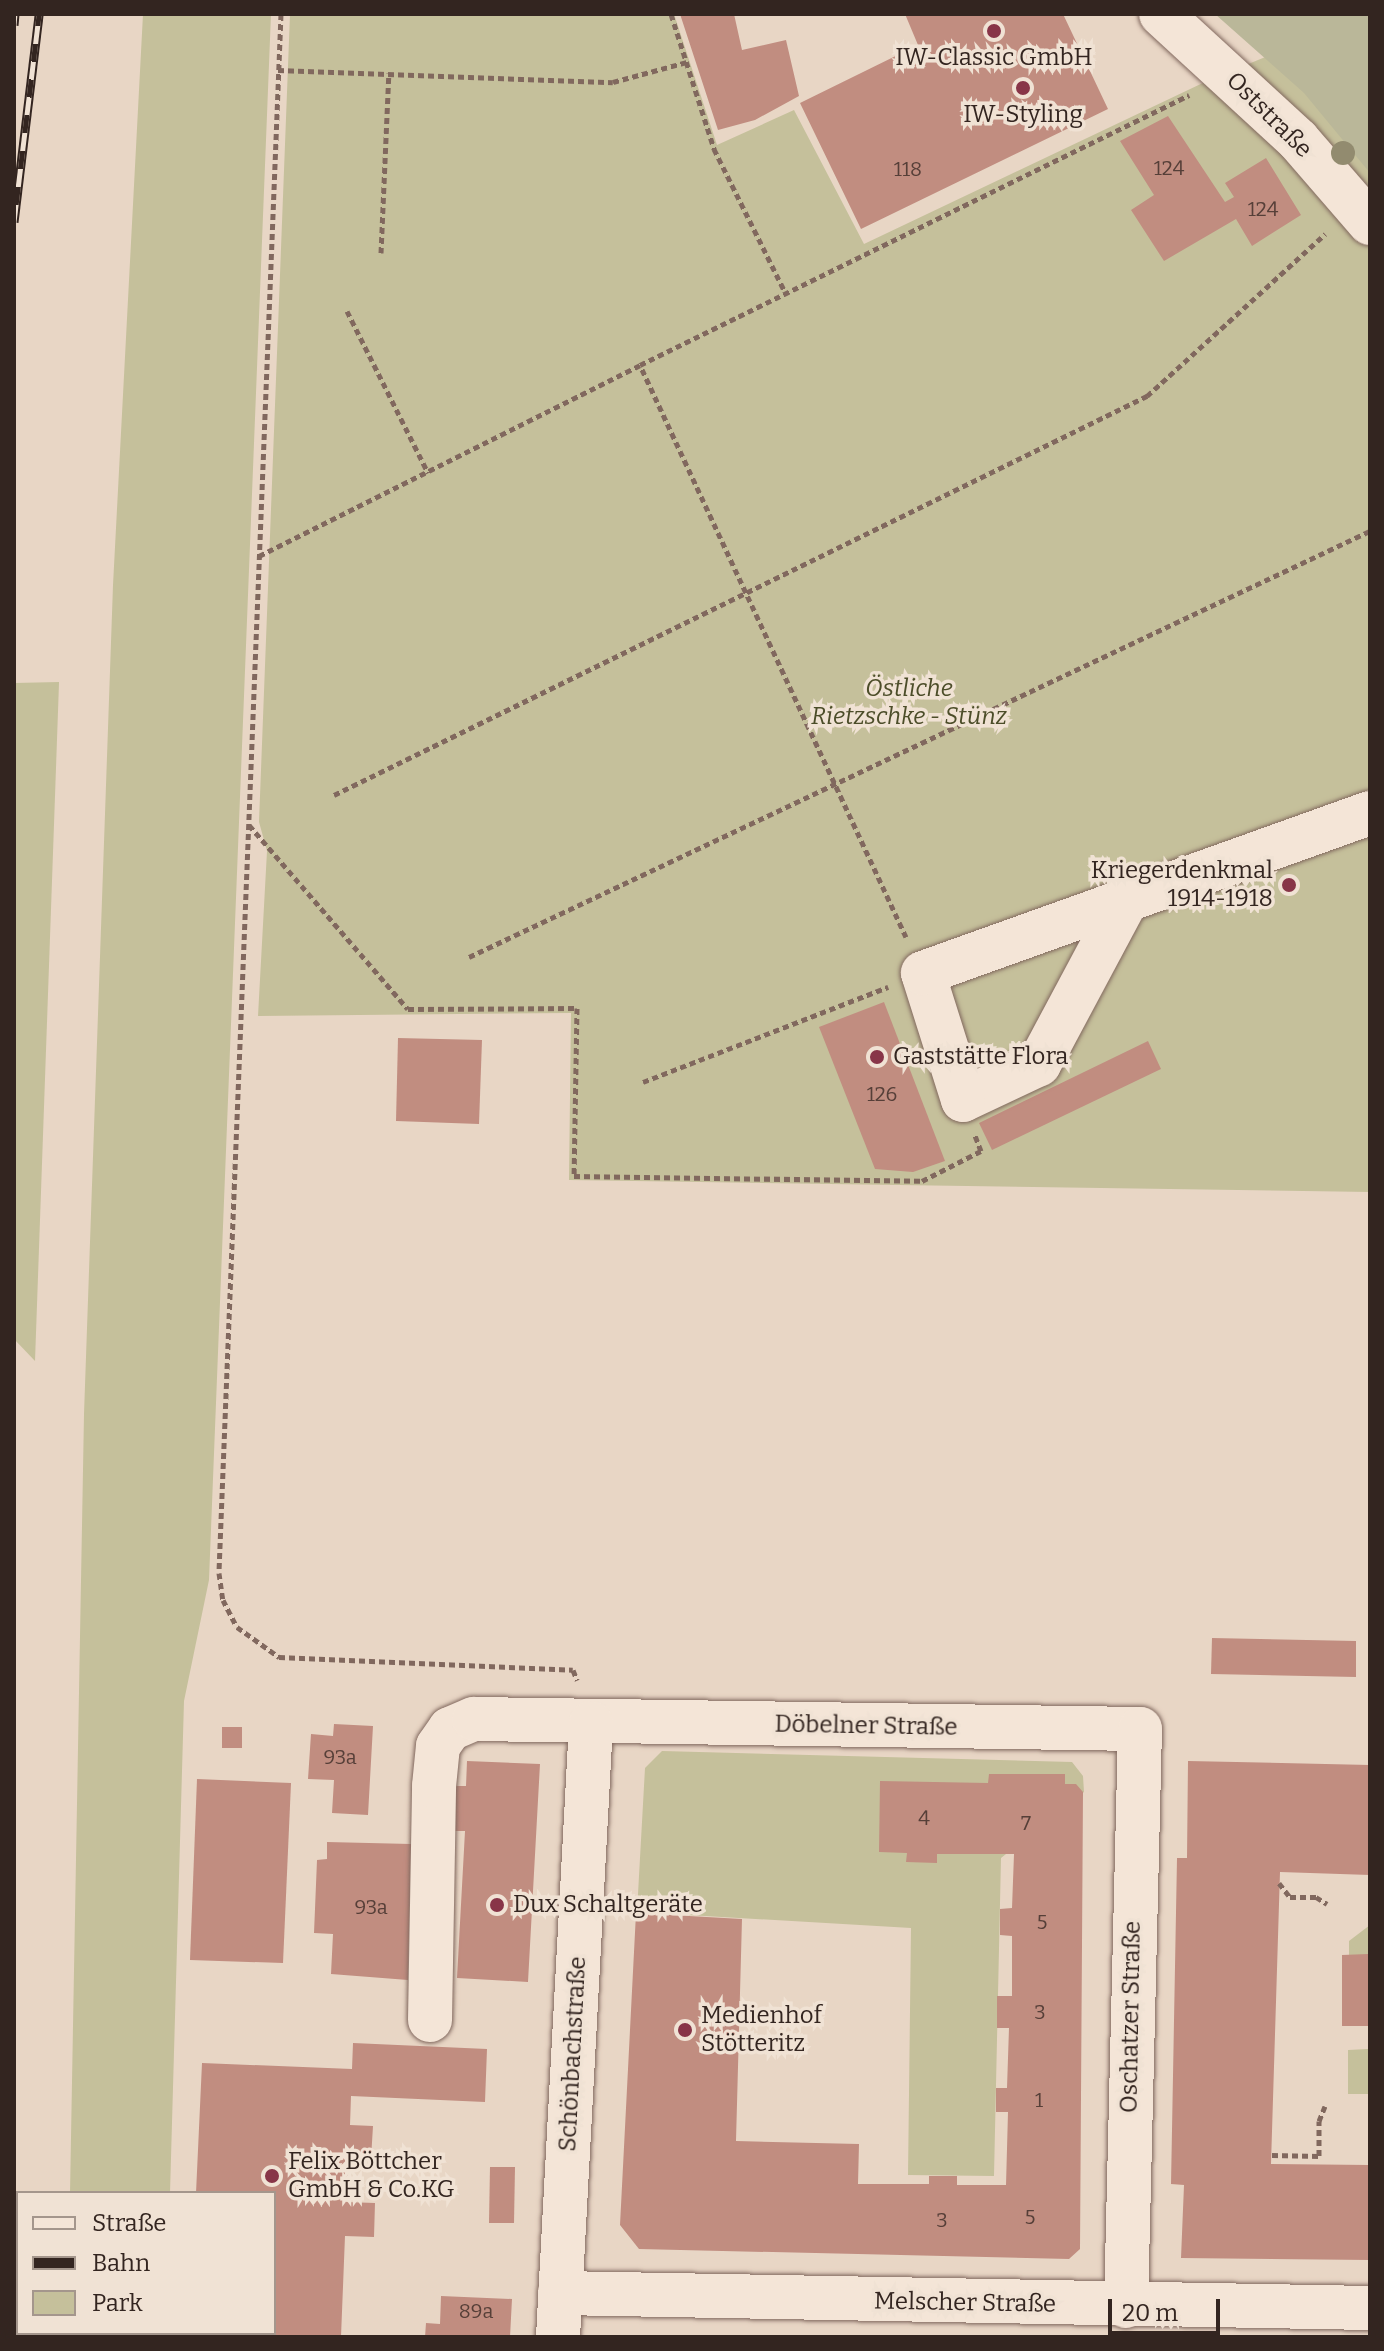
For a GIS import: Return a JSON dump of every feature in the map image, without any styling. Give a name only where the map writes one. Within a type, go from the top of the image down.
[{"type":"street","name":"Oststraße","points":[[1161,14],[1298,140],[1363,214]]},
{"type":"street","points":[[1125,903],[1039,1064],[963,1100],[923,973],[1370,813]]},
{"type":"street","name":"Döbelner Straße","points":[[430,2020],[438,1746],[450,1729],[474,1719],[1140,1729]]},
{"type":"street","name":"Schönbachstraße","points":[[558,2337],[591,1723]]},
{"type":"street","name":"Oschatzer Straße","points":[[1126,2306],[1140,1729]]},
{"type":"street","name":"Melscher Straße","points":[[560,2293],[1062,2321],[1126,2306],[1370,2308]]},
{"type":"path","points":[[281,14],[219,1573],[223,1600],[237,1627],[279,1657],[573,1670],[591,1723]]},
{"type":"path","points":[[671,14],[714,149],[786,294]]},
{"type":"path","points":[[278,70],[613,82],[687,62]]},
{"type":"path","points":[[381,253],[389,73]]},
{"type":"path","points":[[259,556],[1230,75]]},
{"type":"path","points":[[334,795],[1147,396],[1363,214]]},
{"type":"path","points":[[347,311],[428,473]]},
{"type":"path","points":[[640,365],[923,973],[643,1082]]},
{"type":"path","points":[[469,957],[1370,531]]},
{"type":"path","points":[[248,824],[408,1009],[577,1008],[574,1176],[922,1181],[981,1151]]},
{"type":"path","points":[[1279,1883],[1290,1897],[1316,1897],[1327,1904]]},
{"type":"path","points":[[1272,2155],[1319,2156],[1319,2121],[1325,2106]]},
{"type":"green space","points":[[143,14],[271,14],[209,1580],[184,1701],[170,2191],[70,2191],[84,1414],[113,585]]},
{"type":"green space","name":"Östliche Rietzschke - Stünz","points":[[290,14],[674,14],[717,145],[794,110],[864,244],[1207,81],[1370,14],[1370,1192],[569,1180],[571,1013],[258,1016],[267,851],[259,822]]},
{"type":"green space","points":[[59,682],[35,1361],[14,1339],[14,683]]},
{"type":"green space","points":[[662,1751],[1072,1762],[1083,1776],[1084,1792],[1001,1858],[994,2176],[908,2175],[911,1928],[637,1912],[645,1768]]},
{"type":"green space","points":[[1370,1925],[1370,2094],[1348,2094],[1348,2050],[1368,2049],[1368,1955],[1349,1955],[1349,1941]]},
{"type":"shaded area","points":[[1215,14],[1370,14],[1370,173],[1304,93]]},
{"type":"building","points":[[680,14],[734,14],[742,50],[786,40],[799,96],[755,120],[718,130]]},
{"type":"building","points":[[905,14],[1063,14],[1108,109],[861,229],[800,103],[918,45]]},
{"type":"building","points":[[1168,116],[1225,202],[1234,197],[1225,183],[1266,158],[1301,215],[1252,246],[1236,219],[1164,261],[1131,210],[1154,195],[1120,141]]},
{"type":"building","points":[[884,1002],[945,1161],[913,1172],[875,1169],[819,1027]]},
{"type":"building","points":[[398,1038],[482,1040],[479,1124],[396,1121]]},
{"type":"building","points":[[1148,1041],[1161,1069],[992,1150],[979,1123]]},
{"type":"building","points":[[1212,1638],[1356,1641],[1356,1677],[1211,1674]]},
{"type":"building","points":[[334,1724],[373,1726],[368,1815],[332,1813],[334,1780],[308,1779],[311,1734],[333,1736]]},
{"type":"building","points":[[222,1727],[242,1727],[242,1748],[222,1748]]},
{"type":"building","name":"Dux Schaltgeräte","points":[[467,1761],[540,1764],[528,1982],[457,1978],[465,1831],[452,1831],[454,1786],[466,1786]]},
{"type":"building","points":[[1188,1761],[1370,1765],[1370,1875],[1280,1872],[1271,2164],[1370,2165],[1370,2260],[1181,2258],[1184,2185],[1171,2184],[1177,1858],[1187,1858]]},
{"type":"building","points":[[989,1774],[1065,1774],[1065,1784],[1076,1784],[1083,1792],[1080,2249],[1069,2259],[639,2249],[620,2225],[636,1913],[742,1919],[736,2141],[859,2144],[858,2184],[929,2184],[929,2176],[957,2176],[957,2185],[1006,2185],[1008,2112],[996,2112],[996,2088],[1007,2088],[1009,2028],[997,2028],[997,1996],[1012,1996],[1012,1936],[1000,1935],[1000,1909],[1012,1908],[1014,1854],[937,1854],[937,1863],[906,1862],[907,1853],[879,1852],[880,1781],[988,1783]]},
{"type":"building","points":[[197,1779],[291,1783],[283,1963],[190,1960]]},
{"type":"building","points":[[327,1842],[411,1844],[408,1980],[331,1974],[333,1934],[314,1933],[317,1860],[327,1859]]},
{"type":"building","points":[[1368,1954],[1368,2026],[1342,2026],[1342,1955]]},
{"type":"building","name":"Felix Böttcher GmbH & Co.KG","points":[[353,2043],[487,2049],[485,2102],[351,2096],[350,2125],[373,2126],[371,2159],[349,2158],[346,2202],[375,2203],[374,2237],[345,2236],[341,2337],[191,2337],[276,2335],[276,2191],[196,2191],[202,2063],[352,2069]]},
{"type":"building","points":[[490,2167],[515,2167],[514,2223],[489,2223]]},
{"type":"building","points":[[441,2296],[512,2299],[510,2337],[425,2337],[426,2323],[440,2324]]},
{"type":"railway","points":[[14,25],[15,14]]},
{"type":"railway","points":[[14,222],[39,14]]},
{"type":"place","name":"IW-Classic GmbH","points":[[994,31]]},
{"type":"place","name":"IW-Styling","points":[[1023,88]]},
{"type":"place","name":"Kriegerdenkmal 1914-1918","points":[[1289,885]]},
{"type":"place","name":"Gaststätte Flora","points":[[877,1057]]},
{"type":"place","name":"Dux Schaltgeräte","points":[[497,1905]]},
{"type":"place","name":"Medienhof Stötteritz","points":[[685,2030]]},
{"type":"place","name":"Felix Böttcher GmbH & Co.KG","points":[[272,2176]]}]
